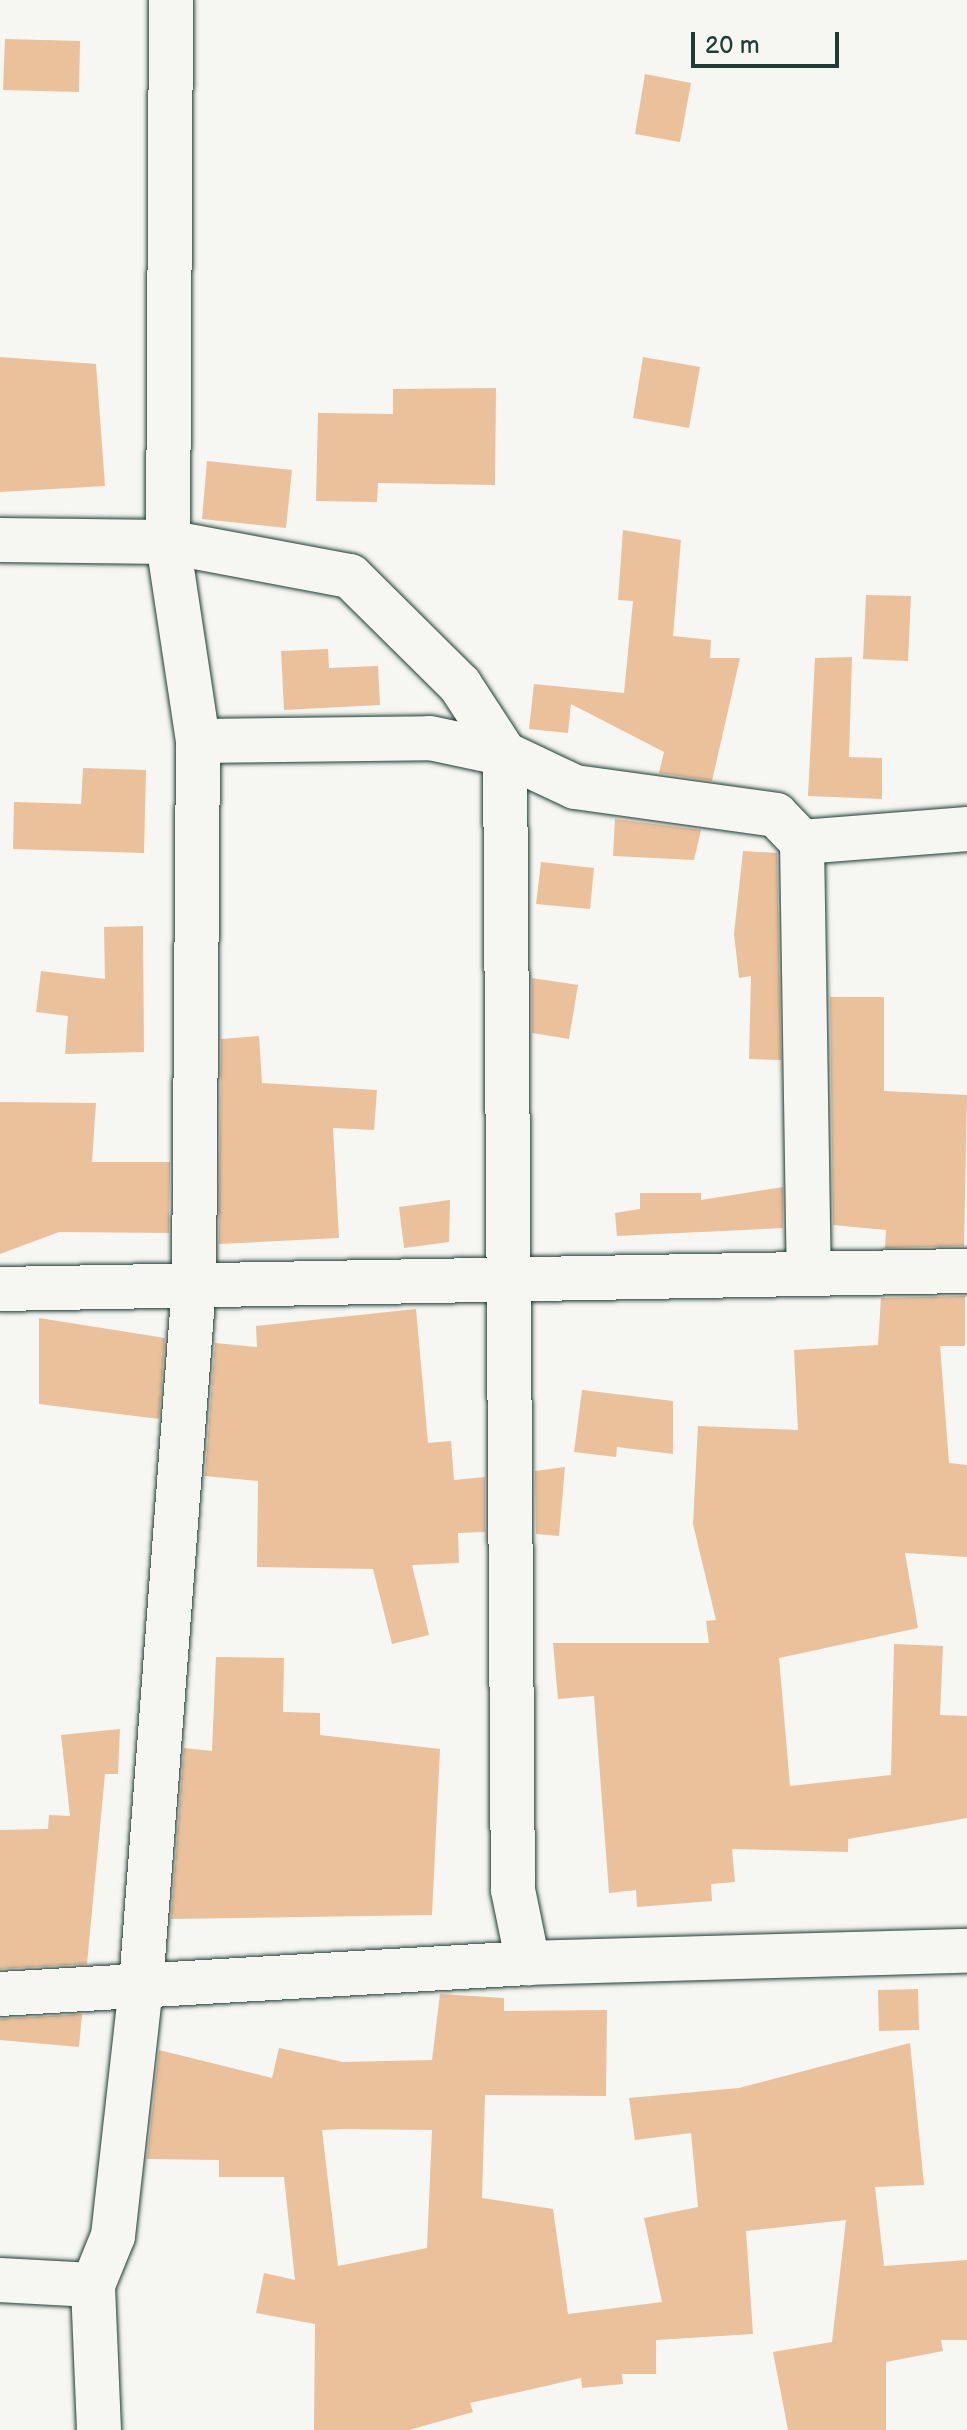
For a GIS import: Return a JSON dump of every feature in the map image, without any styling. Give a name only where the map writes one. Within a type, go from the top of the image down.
[{"type":"street","points":[[99,2430],[93,2285],[113,2236],[141,1985],[194,1285],[198,741],[168,542],[171,0]]},
{"type":"street","points":[[0,540],[168,542],[350,576],[460,685],[505,754],[513,1890],[528,1963]]},
{"type":"street","points":[[198,741],[430,738],[505,754],[575,787],[776,815],[802,842],[809,1269]]},
{"type":"street","points":[[802,842],[967,829]]},
{"type":"street","points":[[0,1289],[510,1283],[809,1269],[967,1271]]},
{"type":"street","points":[[0,1994],[528,1963],[967,1951]]},
{"type":"street","points":[[0,2280],[93,2285]]},
{"type":"building","points":[[5,39],[80,41],[79,92],[3,90]]},
{"type":"building","points":[[645,74],[691,83],[680,142],[635,134]]},
{"type":"building","points":[[0,357],[96,364],[105,486],[0,492]]},
{"type":"building","points":[[643,357],[700,367],[689,428],[633,418]]},
{"type":"building","points":[[496,388],[495,485],[378,483],[377,502],[316,501],[318,413],[393,414],[393,389]]},
{"type":"building","points":[[207,461],[292,470],[286,528],[202,519]]},
{"type":"building","points":[[623,530],[681,540],[673,636],[711,640],[710,658],[740,658],[712,781],[659,773],[664,752],[571,704],[568,733],[529,729],[534,684],[624,693],[633,601],[618,600]]},
{"type":"building","points":[[866,595],[911,596],[908,661],[863,659]]},
{"type":"building","points":[[328,649],[329,668],[378,666],[380,705],[284,710],[281,651]]},
{"type":"building","points":[[852,657],[849,757],[882,758],[882,799],[808,796],[815,658]]},
{"type":"building","points":[[83,768],[146,770],[144,853],[13,849],[14,802],[81,804]]},
{"type":"building","points":[[615,819],[701,830],[694,860],[613,856]]},
{"type":"building","points":[[743,851],[777,853],[781,1060],[749,1059],[751,976],[739,978],[734,934]]},
{"type":"building","points":[[541,862],[594,868],[590,909],[536,904]]},
{"type":"building","points":[[143,926],[144,1052],[65,1054],[68,1016],[36,1012],[41,971],[105,979],[104,927]]},
{"type":"building","points":[[532,978],[578,985],[569,1039],[532,1033]]},
{"type":"building","points":[[830,997],[884,997],[884,1091],[967,1095],[964,1246],[885,1248],[886,1230],[833,1225]]},
{"type":"building","points":[[259,1036],[262,1083],[377,1090],[374,1130],[333,1128],[339,1238],[219,1244],[221,1039]]},
{"type":"building","points":[[0,1102],[96,1103],[92,1162],[170,1162],[169,1233],[59,1232],[0,1254]]},
{"type":"building","points":[[783,1187],[783,1228],[617,1236],[615,1213],[640,1209],[640,1193],[701,1193],[701,1200]]},
{"type":"building","points":[[450,1200],[449,1242],[404,1248],[399,1207]]},
{"type":"building","points":[[965,1296],[965,1346],[940,1346],[949,1463],[967,1465],[967,1557],[905,1553],[918,1628],[779,1658],[790,1786],[891,1775],[894,1644],[943,1646],[940,1715],[967,1716],[967,1818],[848,1839],[848,1852],[732,1849],[735,1882],[711,1884],[712,1901],[637,1907],[636,1890],[609,1893],[594,1696],[558,1699],[553,1643],[709,1643],[706,1621],[716,1620],[693,1524],[698,1426],[798,1430],[794,1350],[878,1345],[881,1298]]},
{"type":"building","points":[[416,1309],[428,1443],[451,1441],[454,1480],[485,1477],[485,1532],[458,1533],[459,1563],[412,1565],[429,1635],[392,1644],[373,1569],[257,1567],[258,1481],[205,1476],[215,1343],[257,1347],[256,1326]]},
{"type":"building","points":[[39,1318],[165,1338],[159,1419],[39,1404]]},
{"type":"building","points":[[582,1390],[673,1401],[673,1454],[617,1447],[616,1457],[574,1452]]},
{"type":"building","points":[[565,1467],[559,1536],[536,1534],[535,1471]]},
{"type":"building","points":[[216,1657],[284,1658],[283,1712],[320,1713],[320,1735],[440,1749],[432,1915],[171,1919],[184,1748],[212,1751]]},
{"type":"building","points":[[120,1729],[118,1774],[105,1774],[87,1964],[0,1969],[0,1830],[48,1829],[49,1815],[70,1816],[61,1735]]},
{"type":"building","points":[[918,1989],[919,2030],[879,2031],[878,1990]]},
{"type":"building","points":[[440,1994],[504,1998],[504,2011],[607,2010],[606,2096],[485,2095],[482,2198],[553,2209],[568,2314],[662,2302],[644,2218],[698,2207],[691,2133],[635,2140],[629,2098],[739,2088],[910,2043],[924,2185],[875,2187],[884,2266],[967,2260],[967,2340],[941,2340],[943,2351],[886,2362],[886,2430],[788,2430],[773,2352],[832,2342],[846,2220],[746,2231],[753,2334],[656,2340],[656,2374],[622,2374],[623,2384],[582,2388],[581,2378],[470,2403],[473,2412],[409,2430],[314,2430],[315,2324],[256,2313],[264,2273],[295,2280],[284,2177],[219,2177],[219,2160],[147,2159],[159,2050],[272,2078],[279,2048],[343,2062],[432,2060]],"holes":[[[322,2130],[432,2130],[427,2248],[338,2266]]]},
{"type":"building","points":[[82,2014],[79,2047],[0,2040],[0,2019]]}]
